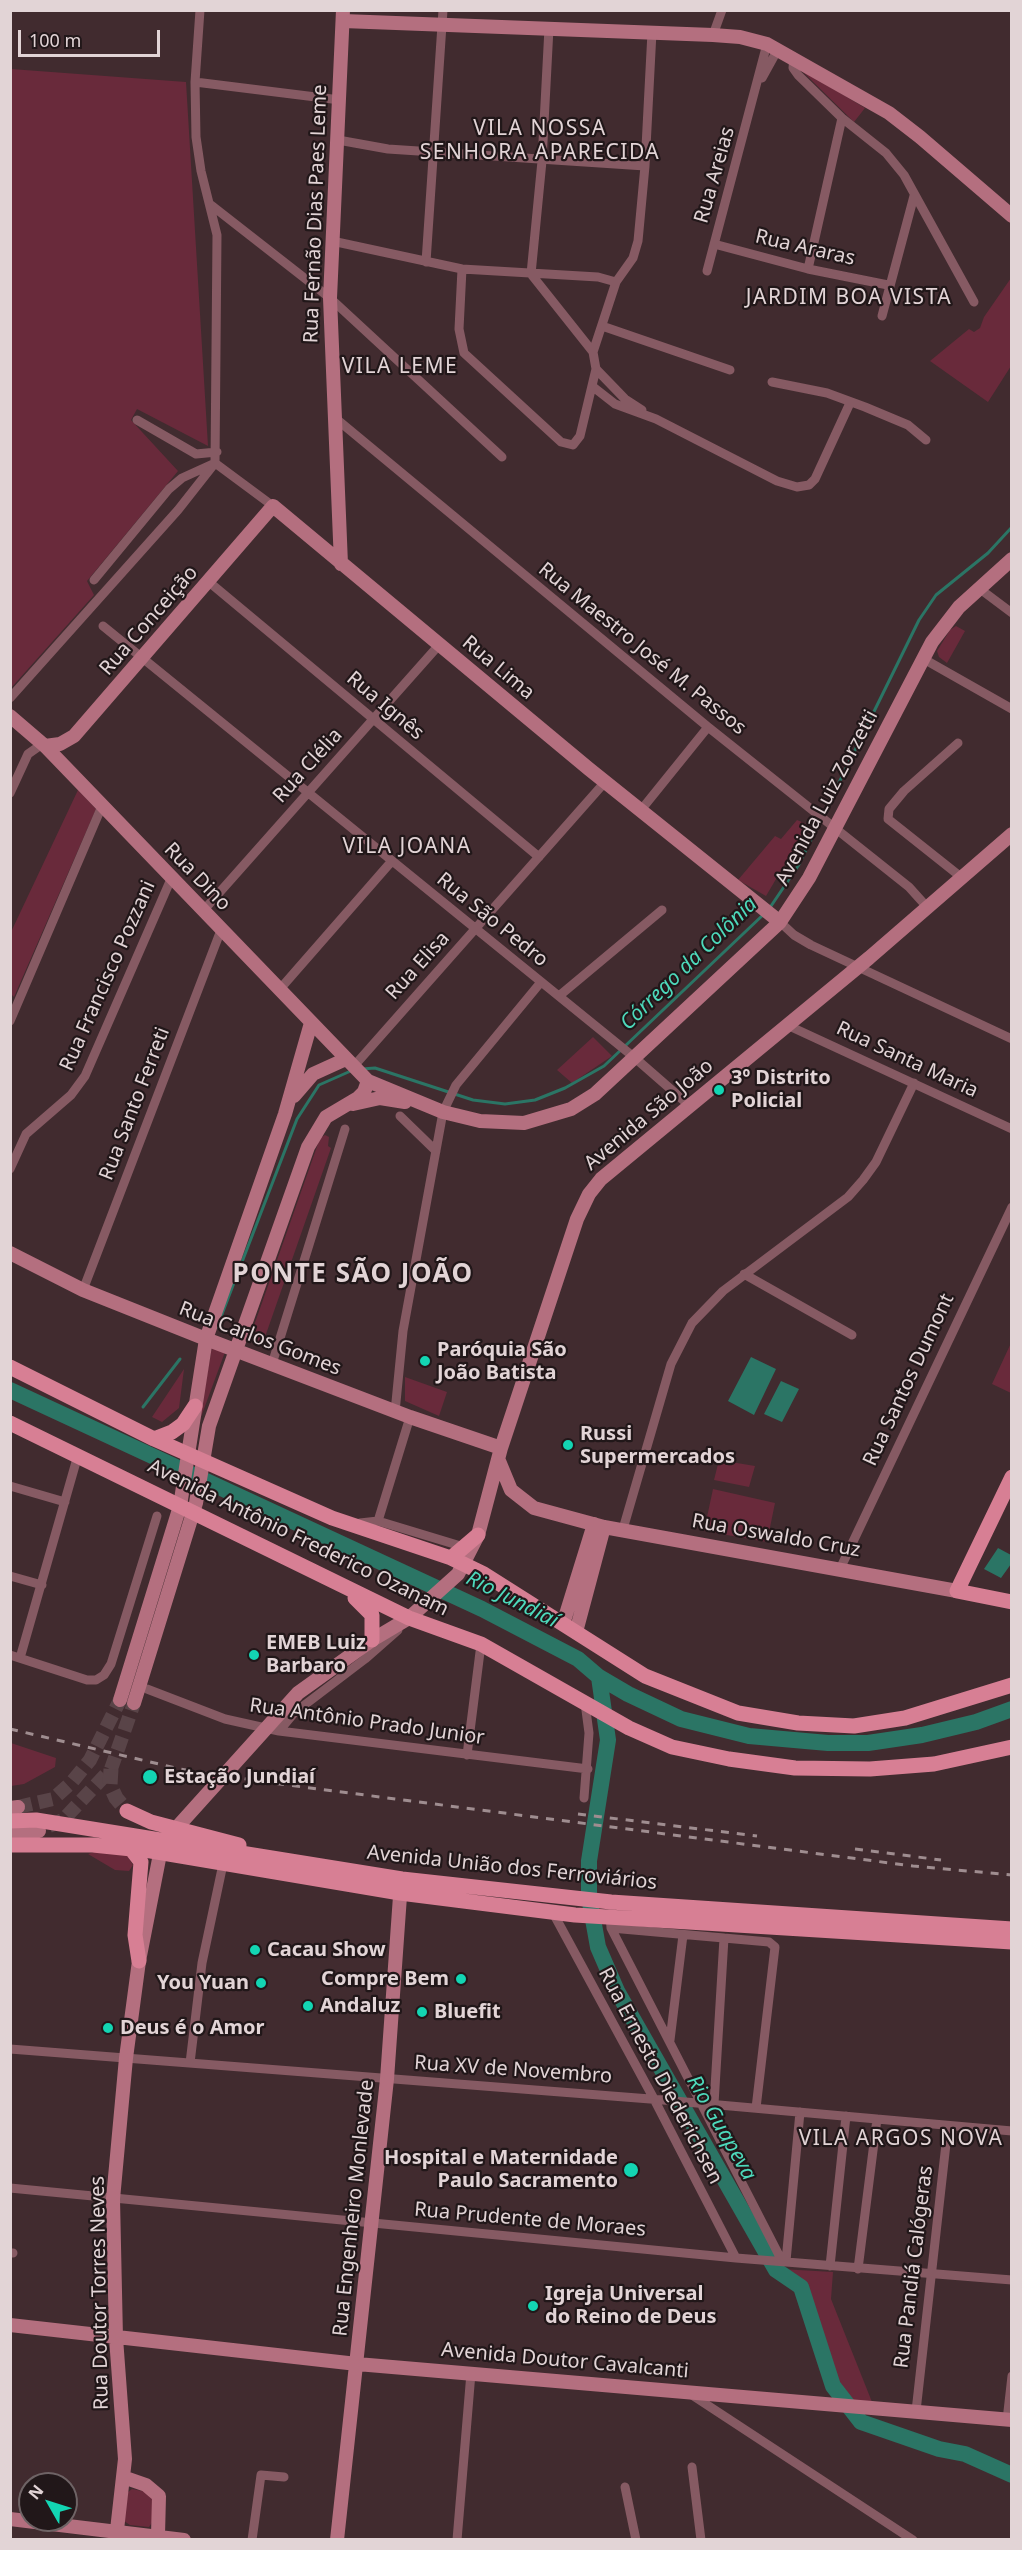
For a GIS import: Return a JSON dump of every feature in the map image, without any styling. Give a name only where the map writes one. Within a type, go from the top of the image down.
[{"type":"main road","points":[[343,16],[443,17],[549,28],[713,35],[740,37],[772,46],[897,119],[1011,216]]},
{"type":"main road","name":"Rua Fernão Dias Paes Leme","points":[[341,564],[330,298],[343,16]]},
{"type":"main road","name":"Rua Lima","points":[[273,506],[605,782],[777,919]]},
{"type":"main road","name":"Rua Conceição","points":[[45,746],[65,743],[74,736],[273,506]]},
{"type":"main road","name":"Avenida Luiz Zorzetti","points":[[357,1070],[423,1105],[445,1107],[502,1124],[543,1119],[571,1109],[595,1094],[631,1054],[777,919],[809,878],[832,826],[922,658],[948,620],[1011,560]]},
{"type":"main road","name":"Rua Dino","points":[[10,716],[45,746],[357,1070]]},
{"type":"main road","name":"Avenida São João","points":[[149,1914],[159,1859],[180,1824],[280,1709],[298,1693],[372,1640],[423,1607],[458,1566],[478,1535],[500,1454],[577,1219],[589,1194],[601,1179],[788,1025],[1011,834]]},
{"type":"main road","points":[[196,1461],[195,1406],[206,1339],[285,1114],[311,1023]]},
{"type":"main road","points":[[127,1702],[188,1504],[196,1461],[308,1147],[317,1129],[337,1110],[364,1092],[357,1070],[313,1074],[302,1084],[285,1114]]},
{"type":"main road","points":[[337,1110],[380,1098],[423,1105]]},
{"type":"main road","name":"Rua Carlos Gomes","points":[[10,1253],[83,1290],[500,1454]]},
{"type":"main road","name":"Avenida Antônio Frederico Ozanam","points":[[10,1367],[196,1461],[332,1518],[458,1566],[569,1628],[645,1676],[738,1713],[798,1723],[854,1726],[905,1718],[1008,1685]]},
{"type":"main road","points":[[154,1439],[172,1432],[183,1424],[195,1406]]},
{"type":"main road","name":"Avenida Antônio Frederico Ozanam","points":[[10,1422],[188,1504],[334,1582],[409,1618],[481,1644],[629,1728],[672,1747],[729,1759],[795,1768],[870,1769],[934,1764],[1011,1747]]},
{"type":"main road","name":"Rua Oswaldo Cruz","points":[[500,1454],[511,1490],[534,1508],[599,1525],[957,1591],[1008,1603]]},
{"type":"main road","points":[[957,1591],[1011,1477]]},
{"type":"main road","points":[[569,1628],[599,1525]]},
{"type":"main road","points":[[458,1566],[464,1547],[478,1535]]},
{"type":"main road","points":[[334,1582],[367,1607],[374,1627],[372,1640]]},
{"type":"main road","points":[[127,1811],[151,1822],[321,1866]]},
{"type":"main road","name":"Avenida União dos Ferroviários","points":[[13,1812],[36,1820],[321,1866],[401,1886],[574,1898],[608,1913],[1011,1942]]},
{"type":"main road","points":[[10,1833],[39,1831]]},
{"type":"main road","name":"Avenida União dos Ferroviários","points":[[10,1845],[73,1844],[131,1849],[223,1864],[401,1886],[575,1915],[608,1913],[1011,1929]]},
{"type":"main road","points":[[131,1849],[141,1862],[135,1935],[139,1961]]},
{"type":"main road","name":"Rua Engenheiro Monlevade","points":[[337,2540],[373,2223],[387,2079],[401,1886]]},
{"type":"main road","name":"Rua Doutor Torres Neves","points":[[117,2530],[125,2459],[116,2338],[113,2199],[126,2058],[139,1961],[149,1914]]},
{"type":"main road","name":"Avenida Doutor Cavalcanti","points":[[10,2325],[357,2364],[1009,2420]]},
{"type":"main road","points":[[123,2477],[146,2485],[159,2496],[158,2537]]},
{"type":"main road","points":[[10,2519],[117,2530],[184,2540]]},
{"type":"street","points":[[10,698],[184,502],[215,463],[217,452],[217,235],[201,171],[198,148],[195,82],[200,10]]},
{"type":"street","points":[[713,35],[722,10]]},
{"type":"street","points":[[426,262],[443,17]]},
{"type":"street","points":[[462,269],[459,329],[464,353],[561,442],[567,446],[577,442],[596,369],[593,352],[531,274],[542,160],[549,28]]},
{"type":"street","points":[[593,352],[616,282],[633,258],[638,241],[645,166],[652,32]]},
{"type":"street","name":"Rua Areias","points":[[707,270],[757,88],[772,46]]},
{"type":"street","points":[[794,57],[793,68],[798,75],[842,118],[886,153],[904,176],[974,302]]},
{"type":"street","points":[[195,82],[340,100]]},
{"type":"street","points":[[808,269],[842,118]]},
{"type":"street","points":[[338,140],[388,149],[645,166]]},
{"type":"street","points":[[882,316],[888,285],[914,196]]},
{"type":"street","points":[[211,205],[330,298],[502,457]]},
{"type":"street","points":[[332,241],[462,269],[598,277],[616,282]]},
{"type":"street","name":"Rua Araras","points":[[714,244],[808,269],[888,285]]},
{"type":"street","points":[[602,326],[730,370]]},
{"type":"street","points":[[596,369],[625,399],[656,419],[777,481],[797,488],[809,485],[815,479],[850,403]]},
{"type":"street","points":[[772,382],[827,393],[908,425],[926,440]]},
{"type":"street","points":[[592,386],[615,404],[656,419]]},
{"type":"street","name":"Rua Maestro José M. Passos","points":[[334,417],[708,727],[909,887],[927,907]]},
{"type":"street","points":[[138,420],[196,454],[217,452]]},
{"type":"street","points":[[94,580],[169,489],[182,478],[215,463]]},
{"type":"street","name":"Rua Lima","points":[[215,463],[273,506]]},
{"type":"street","name":"Rua Ignês","points":[[209,582],[538,856]]},
{"type":"street","points":[[980,589],[1011,613]]},
{"type":"street","name":"Rua São Pedro","points":[[103,626],[391,862],[631,1054],[690,1106]]},
{"type":"street","name":"Rua Clélia","points":[[203,911],[439,645]]},
{"type":"street","points":[[922,658],[1011,709]]},
{"type":"street","points":[[640,810],[708,727]]},
{"type":"street","points":[[958,743],[900,796],[889,809],[888,819],[961,877]]},
{"type":"street","points":[[10,792],[28,754],[38,747],[45,746]]},
{"type":"street","name":"Rua Elisa","points":[[357,1070],[538,856],[605,782]]},
{"type":"street","points":[[10,1021],[102,806]]},
{"type":"street","points":[[280,989],[391,862]]},
{"type":"street","name":"Rua Francisco Pozzani","points":[[10,1169],[26,1134],[71,1095],[86,1076],[171,879]]},
{"type":"street","points":[[559,996],[662,910]]},
{"type":"street","points":[[777,919],[794,936],[1011,1039]]},
{"type":"street","name":"Rua Santo Ferreti","points":[[83,1290],[221,930]]},
{"type":"street","points":[[395,1412],[404,1331],[445,1107],[456,1085],[542,982]]},
{"type":"street","name":"Rua Santa Maria","points":[[788,1025],[1011,1129]]},
{"type":"street","points":[[623,1529],[656,1412],[681,1341],[705,1306],[744,1274],[848,1197],[864,1180],[876,1162],[914,1083]]},
{"type":"street","points":[[400,1116],[436,1151]]},
{"type":"street","points":[[272,1364],[345,1129]]},
{"type":"street","name":"Rua Santos Dumont","points":[[840,1569],[1011,1207]]},
{"type":"street","points":[[744,1274],[852,1335]]},
{"type":"street","points":[[378,1521],[410,1418]]},
{"type":"street","points":[[78,1455],[42,1585],[15,1657],[87,1680],[96,1680],[104,1675],[111,1664],[157,1516]]},
{"type":"street","points":[[10,1486],[65,1502]]},
{"type":"street","points":[[332,1518],[359,1523],[378,1521],[464,1547]]},
{"type":"street","points":[[10,1576],[42,1585]]},
{"type":"street","name":"Avenida São João","points":[[279,1731],[294,1713],[365,1659],[409,1618]]},
{"type":"street","points":[[467,1755],[481,1644]]},
{"type":"street","name":"Rua Antônio Prado Junior","points":[[147,1689],[225,1719],[279,1731],[588,1769]]},
{"type":"street","points":[[584,1798],[592,1707]]},
{"type":"street","points":[[190,2063],[202,1963],[223,1864]]},
{"type":"street","name":"Rua Ernesto Diederichsen","points":[[552,1911],[659,2100],[736,2258]]},
{"type":"street","points":[[608,1913],[683,1935],[769,1942],[775,1947],[756,2108]]},
{"type":"street","name":"Rua Ernesto Diederichsen","points":[[608,1913],[670,2040],[696,2103],[780,2261]]},
{"type":"street","points":[[670,2040],[683,1935]]},
{"type":"street","points":[[714,2104],[724,1938]]},
{"type":"street","name":"Rua XV de Novembro","points":[[10,2049],[714,2104],[1011,2131]]},
{"type":"street","points":[[780,2261],[800,2112]]},
{"type":"street","points":[[830,2266],[846,2116]]},
{"type":"street","points":[[858,2269],[877,2119]]},
{"type":"street","name":"Rua Pandiá Calógeras","points":[[916,2411],[948,2126]]},
{"type":"street","name":"Rua Prudente de Moraes","points":[[10,2188],[736,2258],[1011,2280]]},
{"type":"street","points":[[457,2540],[471,2373]]},
{"type":"street","points":[[1009,2420],[1011,2376]]},
{"type":"street","points":[[685,2391],[913,2540]]},
{"type":"street","points":[[692,2467],[701,2540]]},
{"type":"street","points":[[252,2540],[261,2475],[284,2477]]},
{"type":"street","points":[[625,2487],[636,2540]]},
{"type":"shaded area","points":[[799,68],[865,108],[854,122]]},
{"type":"shaded area","points":[[11,69],[186,82],[208,446],[137,409],[131,420],[178,471],[87,581],[94,595],[11,688]]},
{"type":"shaded area","points":[[1011,278],[1011,366],[988,402],[930,361],[969,329],[974,332],[980,328],[984,317]]},
{"type":"shaded area","points":[[956,626],[965,631],[947,663],[939,657],[937,651],[950,630]]},
{"type":"shaded area","points":[[78,790],[96,809],[14,997],[11,994],[11,932]]},
{"type":"shaded area","points":[[797,820],[811,826],[792,852],[766,896],[738,880],[775,836],[781,839]]},
{"type":"shaded area","points":[[593,1037],[612,1056],[572,1083],[557,1070]]},
{"type":"shaded area","points":[[325,1135],[329,1137],[328,1146],[331,1148],[265,1337],[258,1342],[251,1334],[320,1138]]},
{"type":"shaded area","points":[[1011,1343],[1011,1393],[992,1384]]},
{"type":"shaded area","points":[[212,1347],[225,1352],[198,1425]]},
{"type":"shaded area","points":[[751,1357],[776,1369],[754,1415],[728,1401]]},
{"type":"shaded area","points":[[184,1369],[179,1408],[162,1422],[152,1417]]},
{"type":"shaded area","points":[[405,1377],[447,1392],[439,1416],[405,1401]]},
{"type":"shaded area","points":[[781,1381],[799,1389],[782,1422],[764,1414]]},
{"type":"shaded area","points":[[719,1460],[755,1466],[749,1487],[714,1480]]},
{"type":"shaded area","points":[[713,1489],[775,1503],[767,1542],[704,1531]]},
{"type":"shaded area","points":[[998,1548],[1011,1555],[1011,1564],[1001,1578],[984,1569]]},
{"type":"shaded area","points":[[11,1743],[56,1758],[55,1767],[24,1784],[11,1786]]},
{"type":"shaded area","points":[[94,1852],[127,1855],[133,1865],[129,1871],[115,1870],[88,1854]]},
{"type":"shaded area","points":[[781,2269],[833,2272],[831,2299],[872,2402],[852,2402],[836,2376],[817,2314],[803,2282]]},
{"type":"shaded area","points":[[132,2489],[152,2493],[153,2521],[149,2527],[130,2525],[124,2521],[128,2492]]},
{"type":"waterway","name":"Córrego da Colônia","points":[[769,909],[798,866],[919,620],[936,595],[988,553],[1012,527]]},
{"type":"waterway","name":"Córrego da Colônia","points":[[362,1069],[375,1068],[473,1100],[505,1104],[535,1100],[565,1088],[604,1066],[764,914]]},
{"type":"waterway","name":"Córrego da Colônia","points":[[217,1327],[297,1119],[319,1085],[353,1070]]},
{"type":"waterway","name":"Córrego da Colônia","points":[[143,1407],[180,1359]]},
{"type":"waterway","name":"Rio Jundiaí","points":[[10,1390],[482,1609],[578,1659],[599,1677],[628,1694],[681,1719],[749,1736],[828,1743],[868,1743],[922,1735],[976,1722],[1012,1709]]},
{"type":"waterway","name":"Rio Guapeva","points":[[599,1677],[608,1740],[589,1861],[589,1897],[598,1947],[617,1991],[776,2270],[801,2287],[833,2386],[861,2422],[939,2449],[965,2454],[1012,2475]]},
{"type":"tunnel","points":[[18,1807],[53,1799],[72,1782],[90,1760],[120,1700]]},
{"type":"tunnel","points":[[49,1826],[63,1820],[111,1769],[134,1703]]},
{"type":"tunnel","points":[[111,1769],[110,1785],[116,1798],[127,1811]]},
{"type":"railway","points":[[10,1729],[180,1769],[272,1783],[913,1866],[1012,1875]]},
{"type":"railway","points":[[578,1814],[757,1836]]},
{"type":"railway","points":[[855,1849],[941,1860]]},
{"type":"place","name":"3º Distrito Policial","points":[[719,1090]]},
{"type":"place","name":"Paróquia São João Batista","points":[[425,1361]]},
{"type":"place","name":"Russi Supermercados","points":[[568,1445]]},
{"type":"place","name":"EMEB Luiz Barbaro","points":[[254,1655]]},
{"type":"place","name":"Estação Jundiaí","points":[[150,1777]]},
{"type":"place","name":"Cacau Show","points":[[255,1950]]},
{"type":"place","name":"Compre Bem","points":[[461,1979]]},
{"type":"place","name":"You Yuan","points":[[261,1983]]},
{"type":"place","name":"Andaluz","points":[[308,2006]]},
{"type":"place","name":"Bluefit","points":[[422,2012]]},
{"type":"place","name":"Deus é o Amor","points":[[108,2028]]},
{"type":"place","name":"Hospital e Maternidade Paulo Sacramento","points":[[631,2170]]},
{"type":"place","name":"Igreja Universal do Reino de Deus","points":[[533,2306]]},
{"type":"district","name":"VILA NOSSA SENHORA APARECIDA","points":[[540,141]]},
{"type":"district","name":"JARDIM BOA VISTA","points":[[849,298]]},
{"type":"district","name":"VILA LEME","points":[[400,367]]},
{"type":"district","name":"VILA JOANA","points":[[407,847]]},
{"type":"district","name":"PONTE SÃO JOÃO","points":[[353,1275]]},
{"type":"district","name":"VILA ARGOS NOVA","points":[[901,2139]]}]
